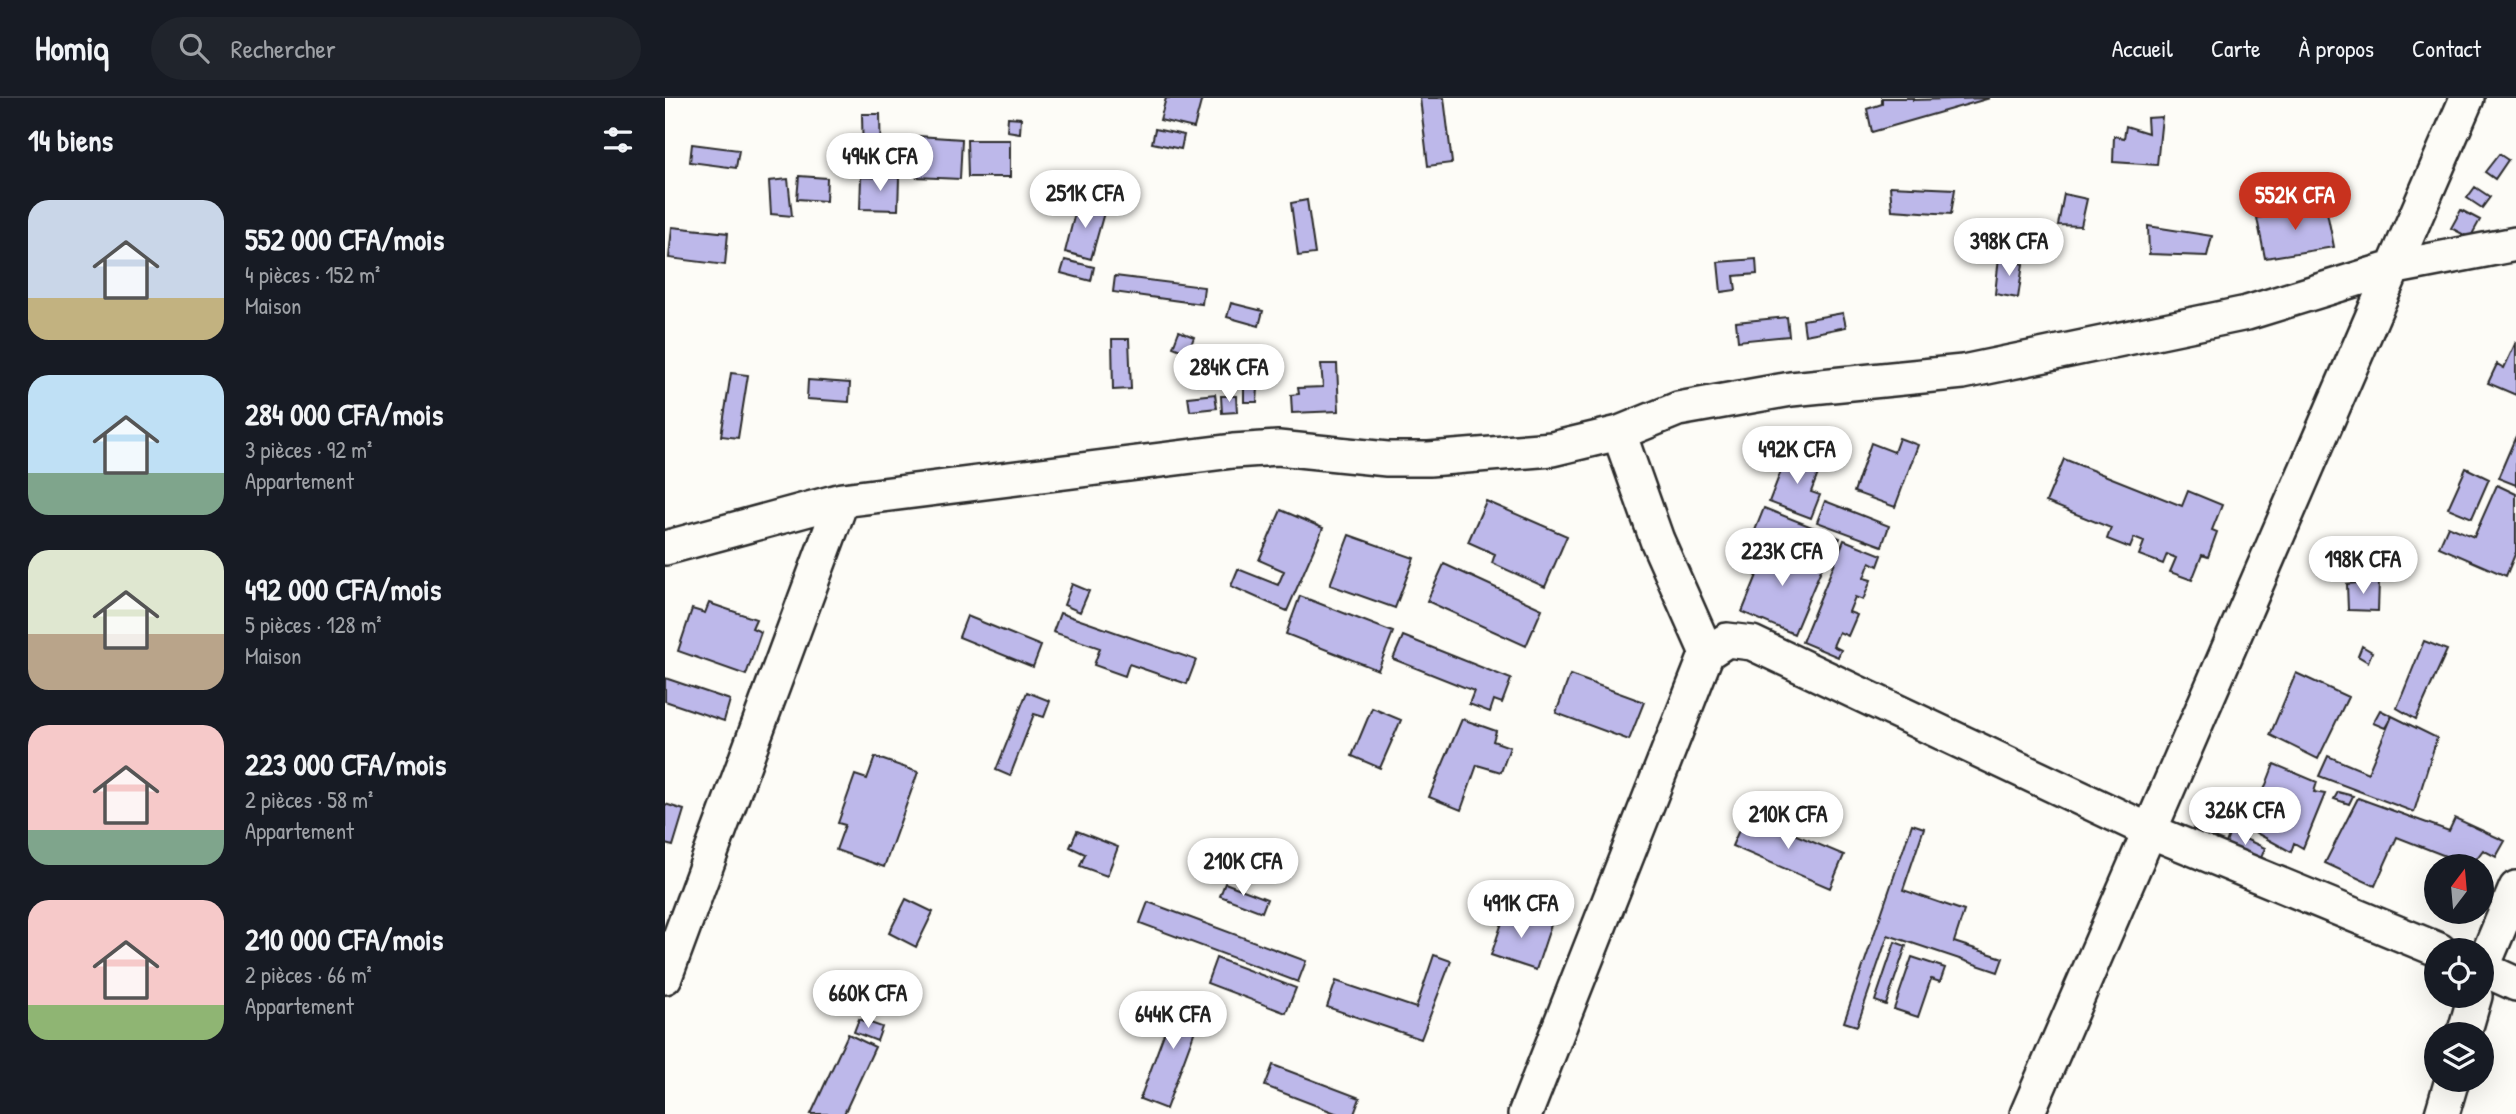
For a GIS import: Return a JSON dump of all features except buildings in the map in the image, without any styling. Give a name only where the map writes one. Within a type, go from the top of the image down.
[{"type":"street","points":[[2027,1114],[2467,98]]},
{"type":"street","points":[[665,548],[842,500],[1233,451],[1278,448],[1387,459],[1429,459],[1552,449],[1619,433],[1678,409],[1791,389],[1963,372],[2246,313],[2396,267],[2516,244]]},
{"type":"street","points":[[1619,433],[1657,540],[1707,653]]},
{"type":"street","points":[[665,977],[842,500]]},
{"type":"street","points":[[1525,1114],[1707,653],[1727,640],[1752,643],[2150,831],[2424,944]]},
{"type":"street","points":[[2494,940],[2516,888]]},
{"type":"street","points":[[2494,974],[2516,984]]},
{"type":"street","points":[[2442,1114],[2448,1092]]}]
